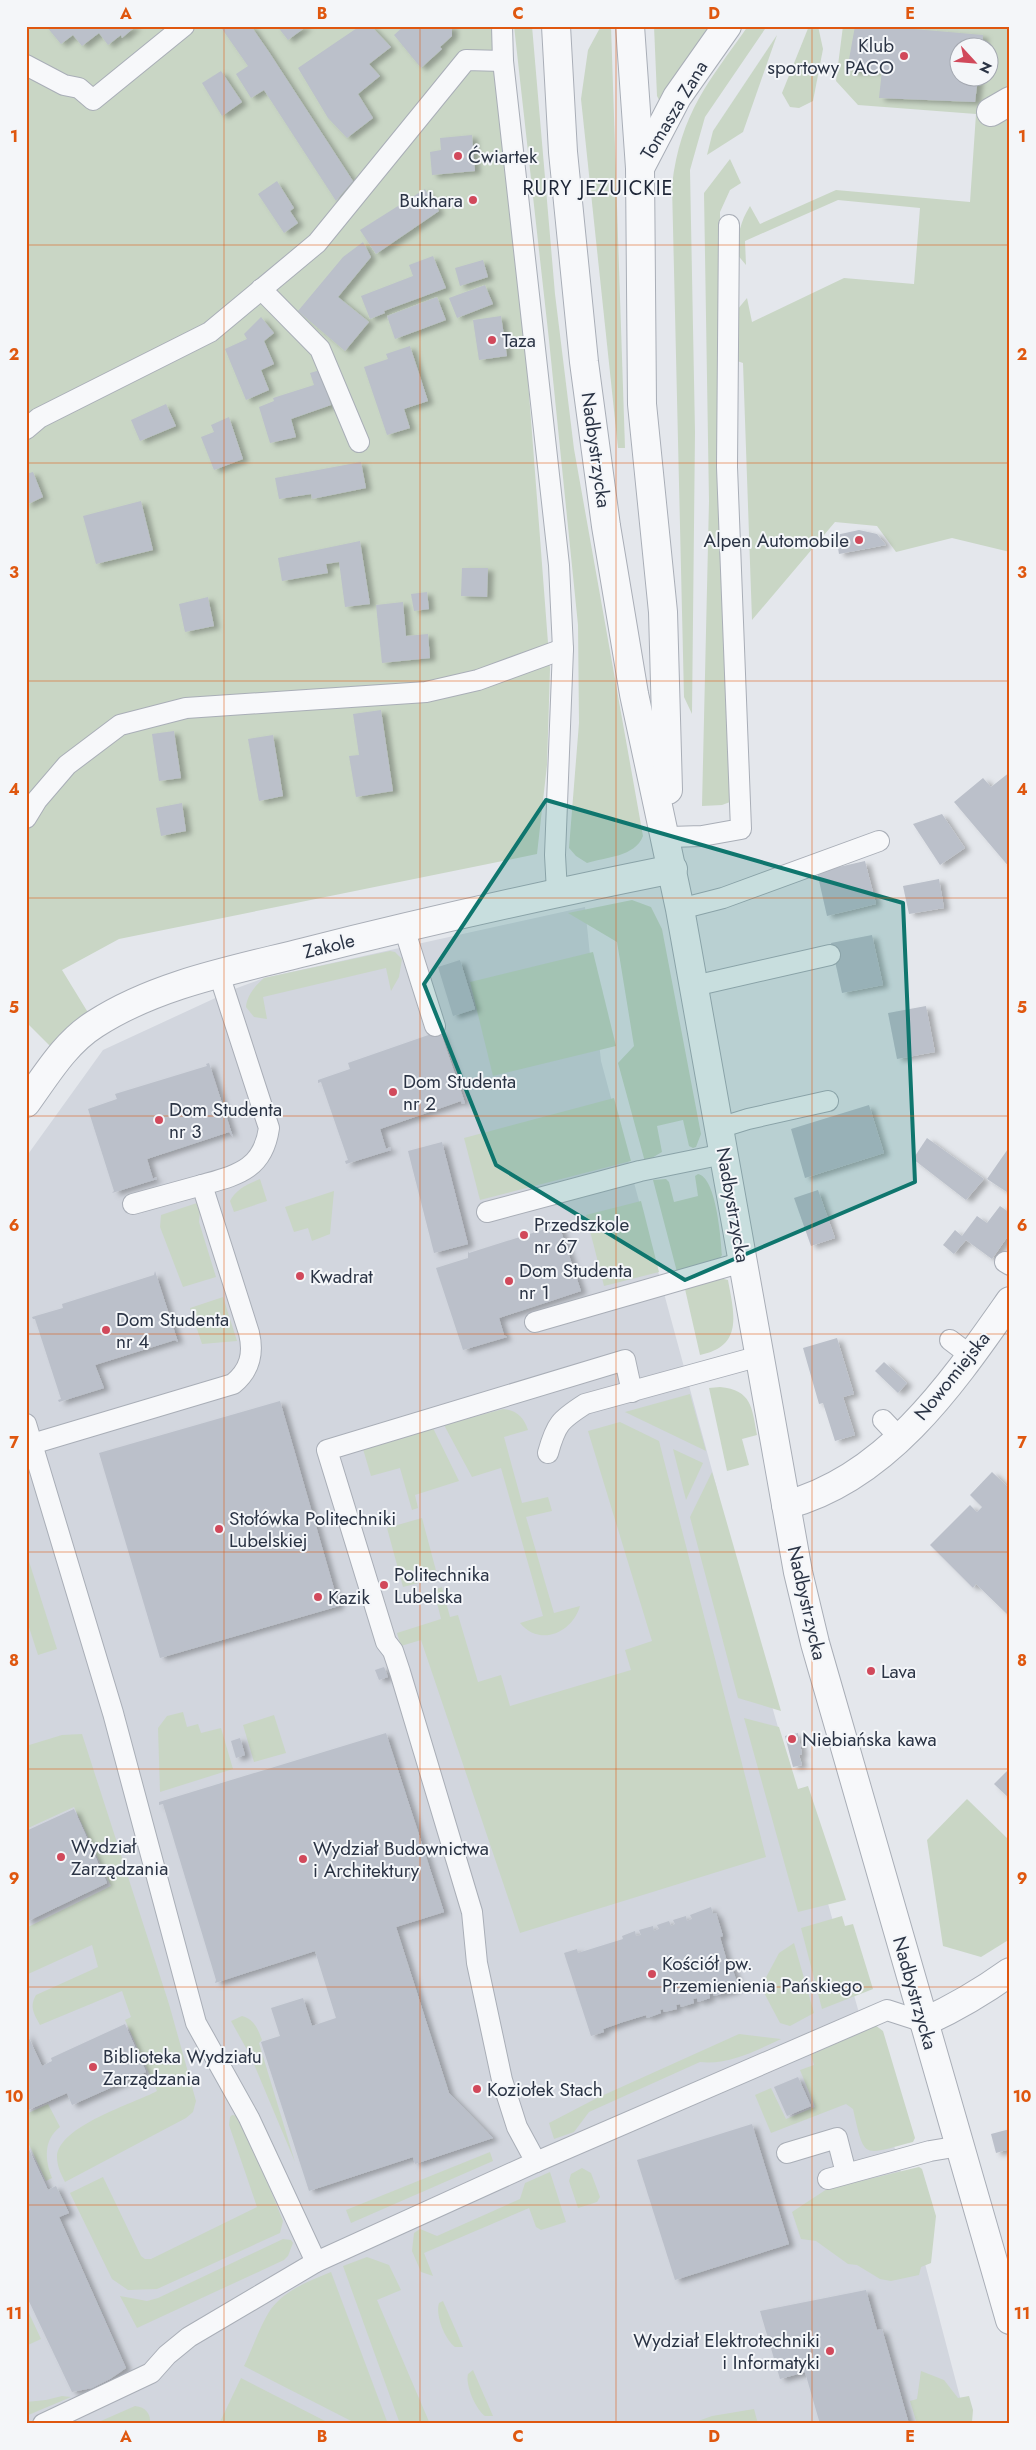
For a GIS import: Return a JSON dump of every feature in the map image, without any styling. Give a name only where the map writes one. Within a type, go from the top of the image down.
[{"type":"street","name":"Nadbystrzycka","points":[[630,26],[640,168],[642,404],[664,612],[670,837],[673,869]]},
{"type":"street","name":"Tomasza Zana","points":[[640,168],[677,97],[727,26]]},
{"type":"street","name":"Nadbystrzycka","points":[[562,33],[563,152],[584,362],[606,526],[634,694],[673,869],[798,1572],[815,1643],[1010,2320]]},
{"type":"street","name":"Zakole","points":[[26,1103],[74,1040],[95,1024],[146,996],[219,974],[404,928],[557,892],[673,869]]},
{"type":"street","name":"Nowomiejska","points":[[786,1505],[816,1495],[847,1478],[875,1458],[891,1429],[940,1396],[960,1348],[1010,1301]]},
{"type":"street","points":[[924,2022],[960,2005],[1010,1972]]},
{"type":"lane","points":[[26,65],[64,85],[79,88],[93,100],[184,26]]},
{"type":"lane","points":[[502,26],[503,61],[559,565],[563,648],[555,854],[557,892]]},
{"type":"lane","points":[[26,429],[39,418],[210,332],[317,243],[466,60],[503,61]]},
{"type":"lane","points":[[670,837],[702,836],[741,829],[727,467],[729,224]]},
{"type":"lane","points":[[261,289],[320,349],[359,442]]},
{"type":"lane","points":[[26,818],[37,800],[66,765],[120,725],[186,708],[426,692],[478,680],[563,648]]},
{"type":"lane","points":[[680,909],[723,898],[879,841]]},
{"type":"lane","points":[[404,928],[435,1026]]},
{"type":"lane","points":[[694,986],[830,955]]},
{"type":"lane","points":[[133,1204],[236,1176],[261,1157],[267,1143],[269,1128],[219,974]]},
{"type":"lane","points":[[487,1212],[640,1171],[722,1141],[748,1119],[828,1101]]},
{"type":"lane","points":[[32,1444],[233,1384],[241,1377],[251,1358],[252,1345],[242,1306],[202,1185]]},
{"type":"lane","points":[[535,1322],[744,1262]]},
{"type":"lane","points":[[548,1453],[553,1432],[567,1416],[585,1404],[760,1356]]},
{"type":"lane","points":[[536,2162],[517,2126],[502,2080],[477,1963],[472,1912],[467,1893],[403,1681],[393,1652],[386,1642],[327,1450],[625,1360],[632,1392]]},
{"type":"lane","points":[[26,1424],[113,1712],[196,2023],[249,2118],[316,2262]]},
{"type":"lane","points":[[44,2424],[151,2373],[167,2356],[189,2338],[316,2262],[536,2162],[887,2010],[924,2022]]},
{"type":"lane","points":[[787,2153],[837,2138],[837,2176],[930,2151],[960,2146]]},
{"type":"highlighted area","points":[[546,800],[903,903],[915,1182],[685,1280],[496,1165],[424,984]]},
{"type":"shaded area","name":"Politechnika Lubelska","points":[[585,907],[601,1061],[716,1485],[766,1685],[863,2027],[967,2424],[26,2424],[26,1157],[103,1050],[237,988],[264,978]]},
{"type":"green space","points":[[26,26],[501,26],[550,669],[547,765],[537,854],[119,939],[62,970],[95,1024],[60,1056],[29,1025],[26,1028]]},
{"type":"green space","points":[[514,26],[532,26],[555,294],[574,449],[643,836],[634,848],[627,852],[587,863],[576,856],[569,848],[579,723],[578,625]]},
{"type":"green space","points":[[601,26],[611,26],[625,448],[618,448],[581,99],[588,50]]},
{"type":"green space","points":[[654,26],[711,26],[662,100],[659,100],[657,96]]},
{"type":"green space","points":[[748,26],[767,26],[705,117],[690,170],[695,432],[692,714],[684,697],[672,185],[676,160],[689,118],[709,82]]},
{"type":"green space","points":[[809,26],[818,26],[823,49],[813,101],[799,108],[790,107],[782,93]]},
{"type":"green space","points":[[843,26],[1010,26],[1010,552],[952,538],[896,552],[877,526],[835,522],[752,620],[743,363],[737,361],[737,310],[747,298],[752,322],[844,278],[914,284],[920,208],[838,200],[745,241],[746,265],[736,253],[740,229],[750,206],[760,224],[836,190],[970,202],[976,114],[858,105],[836,81]]},
{"type":"green space","points":[[777,35],[743,132],[707,155],[713,131]]},
{"type":"green space","points":[[730,159],[741,183],[730,190],[720,212],[724,503],[732,795],[730,802],[722,805],[702,806],[709,501],[704,193]]},
{"type":"green space","points":[[632,900],[651,907],[662,929],[701,1134],[696,1147],[693,1148],[689,1146],[683,1120],[657,1126],[662,1152],[645,1162],[618,1063],[634,1046],[617,942],[568,913]]},
{"type":"green space","points":[[390,951],[395,952],[402,959],[399,977],[391,991],[386,968],[263,997],[267,1019],[254,1017],[246,1007],[252,991],[264,978]]},
{"type":"green space","points":[[593,952],[616,1046],[493,1076],[470,982]]},
{"type":"green space","points":[[614,1098],[631,1161],[480,1200],[464,1138]]},
{"type":"green space","points":[[698,1174],[704,1178],[713,1196],[719,1223],[722,1255],[717,1262],[677,1272],[653,1180],[666,1179],[669,1182],[674,1202],[698,1196],[695,1176]]},
{"type":"green space","points":[[260,1179],[267,1201],[234,1212],[230,1201],[236,1193],[243,1187]]},
{"type":"green space","points":[[334,1191],[330,1234],[312,1241],[308,1228],[294,1232],[285,1207]]},
{"type":"green space","points":[[641,1201],[659,1272],[604,1286],[586,1215]]},
{"type":"green space","points":[[197,1203],[200,1211],[199,1222],[216,1277],[183,1287],[160,1227],[161,1215]]},
{"type":"green space","points":[[720,1278],[728,1280],[733,1327],[730,1336],[724,1344],[714,1351],[700,1355],[685,1289]]},
{"type":"green space","points":[[223,1297],[237,1341],[202,1344],[190,1308]]},
{"type":"green space","points":[[720,1387],[739,1392],[749,1402],[757,1435],[742,1439],[749,1465],[727,1471],[709,1388]]},
{"type":"green space","points":[[690,1394],[706,1451],[625,1412]]},
{"type":"green space","points":[[503,1409],[519,1415],[528,1430],[504,1437],[522,1503],[548,1497],[552,1511],[526,1517],[554,1613],[580,1606],[570,1623],[563,1630],[554,1634],[537,1634],[528,1630],[520,1623],[543,1616],[501,1468],[472,1477],[444,1425]]},
{"type":"green space","points":[[620,1422],[659,1441],[766,1857],[520,1933],[421,1640],[401,1646],[397,1633],[441,1619],[434,1590],[442,1587],[450,1617],[458,1615],[478,1682],[501,1675],[510,1706],[631,1670],[625,1650],[652,1641],[588,1431]]},
{"type":"green space","points":[[433,1428],[459,1481],[415,1495],[418,1508],[412,1510],[400,1468],[371,1476],[363,1449]]},
{"type":"green space","points":[[673,1449],[703,1463],[686,1500]]},
{"type":"green space","points":[[712,1472],[781,1711],[738,1698],[690,1517]]},
{"type":"green space","points":[[422,1518],[438,1578],[403,1587],[387,1528]]},
{"type":"green space","points":[[26,1552],[57,1649],[38,1655],[26,1618]]},
{"type":"green space","points":[[183,1712],[187,1727],[198,1724],[201,1733],[221,1728],[233,1769],[160,1792],[158,1728],[167,1716]]},
{"type":"green space","points":[[274,1715],[286,1753],[254,1762],[243,1725]]},
{"type":"green space","points":[[744,1718],[779,1727],[798,1789],[808,1786],[846,1900],[798,1912]]},
{"type":"green space","points":[[82,1734],[169,2004],[196,2101],[193,2112],[186,2118],[65,2182],[58,2167],[57,2157],[61,2146],[70,2135],[98,2117],[157,2091],[125,2020],[131,2017],[122,1991],[40,2025],[33,2010],[36,1995],[98,1967],[92,1945],[26,1975],[26,1928],[111,1886],[74,1807],[26,1829],[26,1746],[62,1735]]},
{"type":"green space","points":[[967,1799],[1010,1841],[1010,1939],[981,1957],[943,1946],[927,1840]]},
{"type":"green space","points":[[842,1916],[845,1926],[853,1924],[873,1989],[822,2009],[801,1928]]},
{"type":"green space","points":[[794,1943],[814,2013],[790,2026],[780,2023],[761,1987],[779,1953]]},
{"type":"green space","points":[[242,2016],[253,2022],[262,2040],[259,2043],[295,2162],[251,2057],[231,2021]]},
{"type":"green space","points":[[875,2025],[883,2031],[915,2138],[913,2142],[884,2150],[868,2150],[860,2138],[853,2109],[846,2104],[771,2133],[755,2095],[771,2088],[786,2119],[815,2107],[800,2070],[814,2065],[811,2055]]},
{"type":"green space","points":[[739,2034],[781,2039],[732,2059],[700,2062],[589,2112],[574,2132],[554,2139],[549,2123],[597,2098]]},
{"type":"green space","points":[[48,2104],[60,2127],[54,2132],[48,2144],[47,2157],[52,2178],[46,2181],[26,2138],[26,2114]]},
{"type":"green space","points":[[232,2115],[240,2116],[242,2119],[283,2221],[280,2233],[157,2289],[128,2290],[112,2279],[70,2193],[103,2177],[141,2256],[145,2259],[151,2259],[257,2207],[229,2125]]},
{"type":"green space","points":[[490,2152],[493,2161],[351,2223],[346,2210]]},
{"type":"green space","points":[[919,2167],[922,2169],[936,2216],[931,2263],[921,2267],[919,2275],[891,2281],[880,2279],[857,2265],[848,2264],[816,2241],[801,2239],[792,2212],[827,2189]]},
{"type":"green space","points":[[582,2168],[591,2173],[600,2197],[597,2202],[578,2208],[569,2181],[571,2174]]},
{"type":"green space","points":[[550,2172],[566,2222],[541,2230],[536,2227],[529,2208],[424,2253],[433,2276],[421,2272],[412,2251],[414,2233],[420,2229],[437,2236],[520,2199],[525,2183]]},
{"type":"green space","points":[[283,2239],[291,2240],[293,2243],[288,2256],[284,2260],[137,2328],[120,2296],[147,2301],[158,2298]]},
{"type":"green space","points":[[367,2257],[389,2265],[401,2290],[377,2300],[430,2424],[400,2424],[343,2266]]},
{"type":"green space","points":[[331,2272],[388,2424],[357,2424],[244,2366],[263,2322],[277,2302],[299,2286]]},
{"type":"green space","points":[[443,2301],[463,2347],[455,2347],[451,2344],[442,2327],[438,2308],[439,2303]]},
{"type":"green space","points":[[26,2307],[41,2339],[28,2345],[26,2341]]},
{"type":"green space","points":[[473,2370],[493,2416],[485,2416],[472,2397],[468,2384],[468,2374]]},
{"type":"green space","points":[[921,2371],[944,2380],[958,2398],[969,2396],[973,2410],[972,2422],[917,2424],[910,2401],[917,2399]]},
{"type":"green space","points":[[241,2378],[331,2424],[219,2424]]},
{"type":"green space","points":[[62,2396],[71,2397],[26,2416],[26,2402]]},
{"type":"green space","points":[[135,2406],[147,2412],[150,2417],[150,2424],[94,2424]]},
{"type":"green space","points":[[754,2409],[758,2424],[690,2424],[712,2416]]},
{"type":"building","points":[[46,26],[136,26],[122,38],[121,35],[108,45],[99,33],[82,46],[73,35],[61,44]]},
{"type":"building","points":[[220,26],[251,26],[269,52],[353,181],[336,201],[264,90],[251,98],[236,74],[248,66]]},
{"type":"building","points":[[277,26],[307,26],[288,40]]},
{"type":"building","points":[[360,26],[371,26],[391,47],[369,64],[380,76],[358,94],[373,118],[347,138],[328,118],[298,68]]},
{"type":"building","points":[[404,26],[452,26],[452,36],[440,47],[442,49],[421,68],[394,35]]},
{"type":"building","name":"Klub sportowy PACO","points":[[855,26],[902,26],[902,28],[983,35],[983,38],[948,38],[948,88],[977,88],[975,102],[879,98],[882,70],[854,71],[848,65]]},
{"type":"building","points":[[221,71],[242,102],[222,116],[202,83]]},
{"type":"building","points":[[472,135],[475,171],[432,175],[430,152],[441,150],[440,138]]},
{"type":"building","points":[[277,181],[294,208],[290,211],[298,223],[284,233],[258,194]]},
{"type":"building","points":[[425,189],[439,211],[376,254],[360,230]]},
{"type":"building","points":[[363,242],[371,257],[338,297],[369,322],[345,351],[298,311],[343,257]]},
{"type":"building","points":[[433,256],[446,288],[384,311],[385,313],[370,319],[361,296],[413,276],[409,265]]},
{"type":"building","points":[[483,260],[488,277],[460,286],[455,268]]},
{"type":"building","points":[[485,285],[493,304],[457,318],[449,298]]},
{"type":"building","points":[[437,297],[446,320],[395,339],[387,316]]},
{"type":"building","points":[[501,316],[507,356],[479,360],[473,320]]},
{"type":"building","points":[[261,317],[274,333],[264,341],[274,364],[261,370],[269,390],[246,400],[225,349],[247,339],[244,334]]},
{"type":"building","points":[[410,346],[428,401],[404,409],[410,428],[387,435],[364,367],[388,359],[386,354]]},
{"type":"building","points":[[320,370],[331,405],[291,419],[296,437],[270,443],[259,407],[274,401],[273,398],[314,385],[310,373]]},
{"type":"building","points":[[166,404],[176,426],[140,441],[131,420]]},
{"type":"building","points":[[229,417],[243,459],[214,470],[201,437],[214,432],[211,425]]},
{"type":"building","points":[[361,462],[366,488],[312,499],[311,494],[279,499],[275,478]]},
{"type":"building","points":[[33,472],[43,497],[26,505],[26,474]]},
{"type":"building","points":[[141,501],[153,550],[96,564],[83,516]]},
{"type":"building","name":"Alpen Automobile","points":[[859,530],[877,534],[886,545],[839,554],[836,535]]},
{"type":"building","points":[[360,541],[370,604],[345,607],[339,562],[326,564],[328,573],[282,581],[278,558]]},
{"type":"building","points":[[462,568],[488,568],[487,597],[461,596]]},
{"type":"building","points":[[427,592],[429,609],[414,611],[411,594]]},
{"type":"building","points":[[208,597],[214,626],[185,632],[179,604]]},
{"type":"building","points":[[403,602],[406,636],[428,634],[430,658],[382,663],[376,605]]},
{"type":"building","points":[[381,710],[393,791],[356,797],[349,756],[359,755],[353,714]]},
{"type":"building","points":[[174,731],[181,778],[159,781],[152,734]]},
{"type":"building","points":[[273,735],[283,796],[259,801],[248,739]]},
{"type":"building","points":[[1010,772],[1010,868],[954,802],[983,778],[991,787]]},
{"type":"building","points":[[182,803],[186,831],[161,836],[156,808]]},
{"type":"building","points":[[942,814],[965,848],[940,865],[913,824]]},
{"type":"building","points":[[865,861],[876,904],[827,916],[817,872]]},
{"type":"building","points":[[939,879],[944,908],[909,914],[903,886]]},
{"type":"building","points":[[872,935],[883,985],[842,993],[831,943]]},
{"type":"building","points":[[460,960],[475,1009],[453,1016],[438,967]]},
{"type":"building","points":[[926,1006],[935,1052],[897,1059],[888,1013]]},
{"type":"building","name":"Dom Studenta nr 2","points":[[440,1031],[465,1103],[462,1104],[461,1101],[380,1129],[386,1149],[390,1147],[391,1150],[346,1164],[345,1161],[348,1160],[321,1082],[318,1083],[318,1080],[350,1069],[348,1063]]},
{"type":"building","name":"Dom Studenta nr 3","points":[[209,1063],[233,1137],[229,1132],[147,1159],[153,1179],[156,1177],[157,1179],[112,1193],[114,1191],[88,1109],[117,1099],[115,1094],[207,1066],[206,1064]]},
{"type":"building","points":[[869,1105],[884,1153],[805,1178],[791,1129]]},
{"type":"building","points":[[927,1138],[984,1179],[966,1200],[913,1159]]},
{"type":"building","points":[[442,1142],[468,1244],[434,1253],[408,1151]]},
{"type":"building","points":[[1010,1146],[1010,1194],[987,1179]]},
{"type":"building","points":[[818,1190],[835,1238],[811,1246],[794,1198]]},
{"type":"building","points":[[1000,1206],[1010,1213],[1010,1233],[992,1259],[966,1240],[954,1254],[943,1245],[955,1230],[962,1236],[977,1216],[987,1223]]},
{"type":"building","name":"Dom Studenta nr 1","points":[[558,1222],[581,1291],[499,1318],[504,1335],[507,1337],[463,1350],[436,1268],[468,1258],[468,1251],[469,1253],[558,1225]]},
{"type":"building","name":"Dom Studenta nr 4","points":[[155,1271],[178,1342],[175,1340],[95,1365],[104,1388],[59,1402],[58,1400],[61,1399],[35,1319],[32,1317],[63,1308],[62,1304],[154,1275]]},
{"type":"building","points":[[837,1338],[854,1394],[843,1397],[855,1435],[835,1441],[823,1403],[819,1404],[803,1348]]},
{"type":"building","points":[[884,1362],[907,1383],[898,1393],[875,1371]]},
{"type":"building","name":"Stołówka Politechniki Lubelskiej","points":[[280,1401],[339,1606],[160,1658],[99,1453]]},
{"type":"building","points":[[992,1472],[1010,1489],[1010,1611],[1007,1614],[976,1584],[973,1588],[930,1545],[970,1505],[977,1512],[982,1507],[970,1495]]},
{"type":"building","points":[[384,1667],[388,1677],[379,1680],[375,1670]]},
{"type":"building","name":"Wydział Budownictwa i Architektury","points":[[386,1733],[444,1912],[396,1927],[449,2093],[493,2138],[415,2164],[413,2157],[309,2191],[261,2042],[280,2036],[271,2008],[303,1998],[312,2026],[336,2018],[315,1951],[215,1983],[216,1980],[163,1804],[159,1805],[159,1802]]},
{"type":"building","points":[[798,1733],[802,1754],[799,1755],[802,1765],[793,1767],[785,1736]]},
{"type":"building","points":[[240,1738],[245,1755],[236,1758],[231,1741]]},
{"type":"building","points":[[1010,1768],[1010,1799],[994,1784]]},
{"type":"building","name":"Wydział Zarządzania","points":[[74,1809],[107,1883],[26,1922],[26,1831]]},
{"type":"building","name":"Kościół pw. Przemienienia Pańskiego","points":[[711,1907],[713,1914],[716,1913],[723,1936],[720,1937],[726,1958],[730,1962],[738,1985],[734,1986],[735,1990],[714,1996],[713,1993],[709,1994],[710,1998],[698,2002],[697,1998],[693,1999],[694,2003],[681,2007],[680,2004],[676,2005],[677,2009],[664,2012],[663,2009],[660,2010],[661,2013],[647,2018],[646,2015],[623,2022],[603,2029],[604,2032],[591,2036],[564,1953],[577,1949],[578,1953],[623,1939],[622,1936],[635,1931],[636,1936],[641,1935],[639,1930],[653,1926],[654,1931],[659,1929],[657,1925],[669,1921],[671,1926],[675,1924],[673,1920],[686,1916],[687,1921],[692,1919],[690,1915]]},
{"type":"building","name":"Biblioteka Wydziału Zarządzania","points":[[125,2024],[146,2072],[72,2105],[67,2093],[26,2111],[26,2032],[42,2066],[52,2061],[51,2058]]},
{"type":"building","points":[[798,2077],[811,2106],[787,2116],[774,2087]]},
{"type":"building","points":[[752,2124],[789,2244],[675,2280],[637,2160]]},
{"type":"building","points":[[1010,2129],[1010,2149],[996,2153],[991,2134]]},
{"type":"building","points":[[26,2143],[48,2190],[56,2186],[69,2213],[59,2217],[126,2368],[92,2388],[72,2392],[26,2295]]},
{"type":"building","name":"Wydział Elektrotechniki i Informatyki","points":[[866,2290],[877,2330],[882,2329],[909,2424],[820,2424],[805,2372],[780,2379],[760,2311]]},
{"type":"place","name":"Klub sportowy PACO","points":[[904,56]]},
{"type":"place","name":"Ćwiartek","points":[[458,156]]},
{"type":"place","name":"Bukhara","points":[[473,200]]},
{"type":"place","name":"Taza","points":[[492,340]]},
{"type":"place","name":"Alpen Automobile","points":[[859,540]]},
{"type":"place","name":"Dom Studenta nr 2","points":[[393,1092]]},
{"type":"place","name":"Dom Studenta nr 3","points":[[159,1120]]},
{"type":"place","name":"Przedszkole nr 67","points":[[524,1235]]},
{"type":"place","name":"Kwadrat","points":[[300,1276]]},
{"type":"place","name":"Dom Studenta nr 1","points":[[509,1281]]},
{"type":"place","name":"Dom Studenta nr 4","points":[[106,1330]]},
{"type":"place","name":"Stołówka Politechniki Lubelskiej","points":[[219,1529]]},
{"type":"place","name":"Politechnika Lubelska","points":[[384,1585]]},
{"type":"place","name":"Kazik","points":[[318,1597]]},
{"type":"place","name":"Lava","points":[[871,1671]]},
{"type":"place","name":"Niebiańska kawa","points":[[792,1739]]},
{"type":"place","name":"Wydział Zarządzania","points":[[61,1857]]},
{"type":"place","name":"Wydział Budownictwa i Architektury","points":[[303,1859]]},
{"type":"place","name":"Kościół pw. Przemienienia Pańskiego","points":[[652,1974]]},
{"type":"place","name":"Biblioteka Wydziału Zarządzania","points":[[93,2067]]},
{"type":"place","name":"Koziołek Stach","points":[[477,2089]]},
{"type":"place","name":"Wydział Elektrotechniki i Informatyki","points":[[830,2351]]},
{"type":"district","name":"RURY JEZUICKIE","points":[[598,188]]}]
